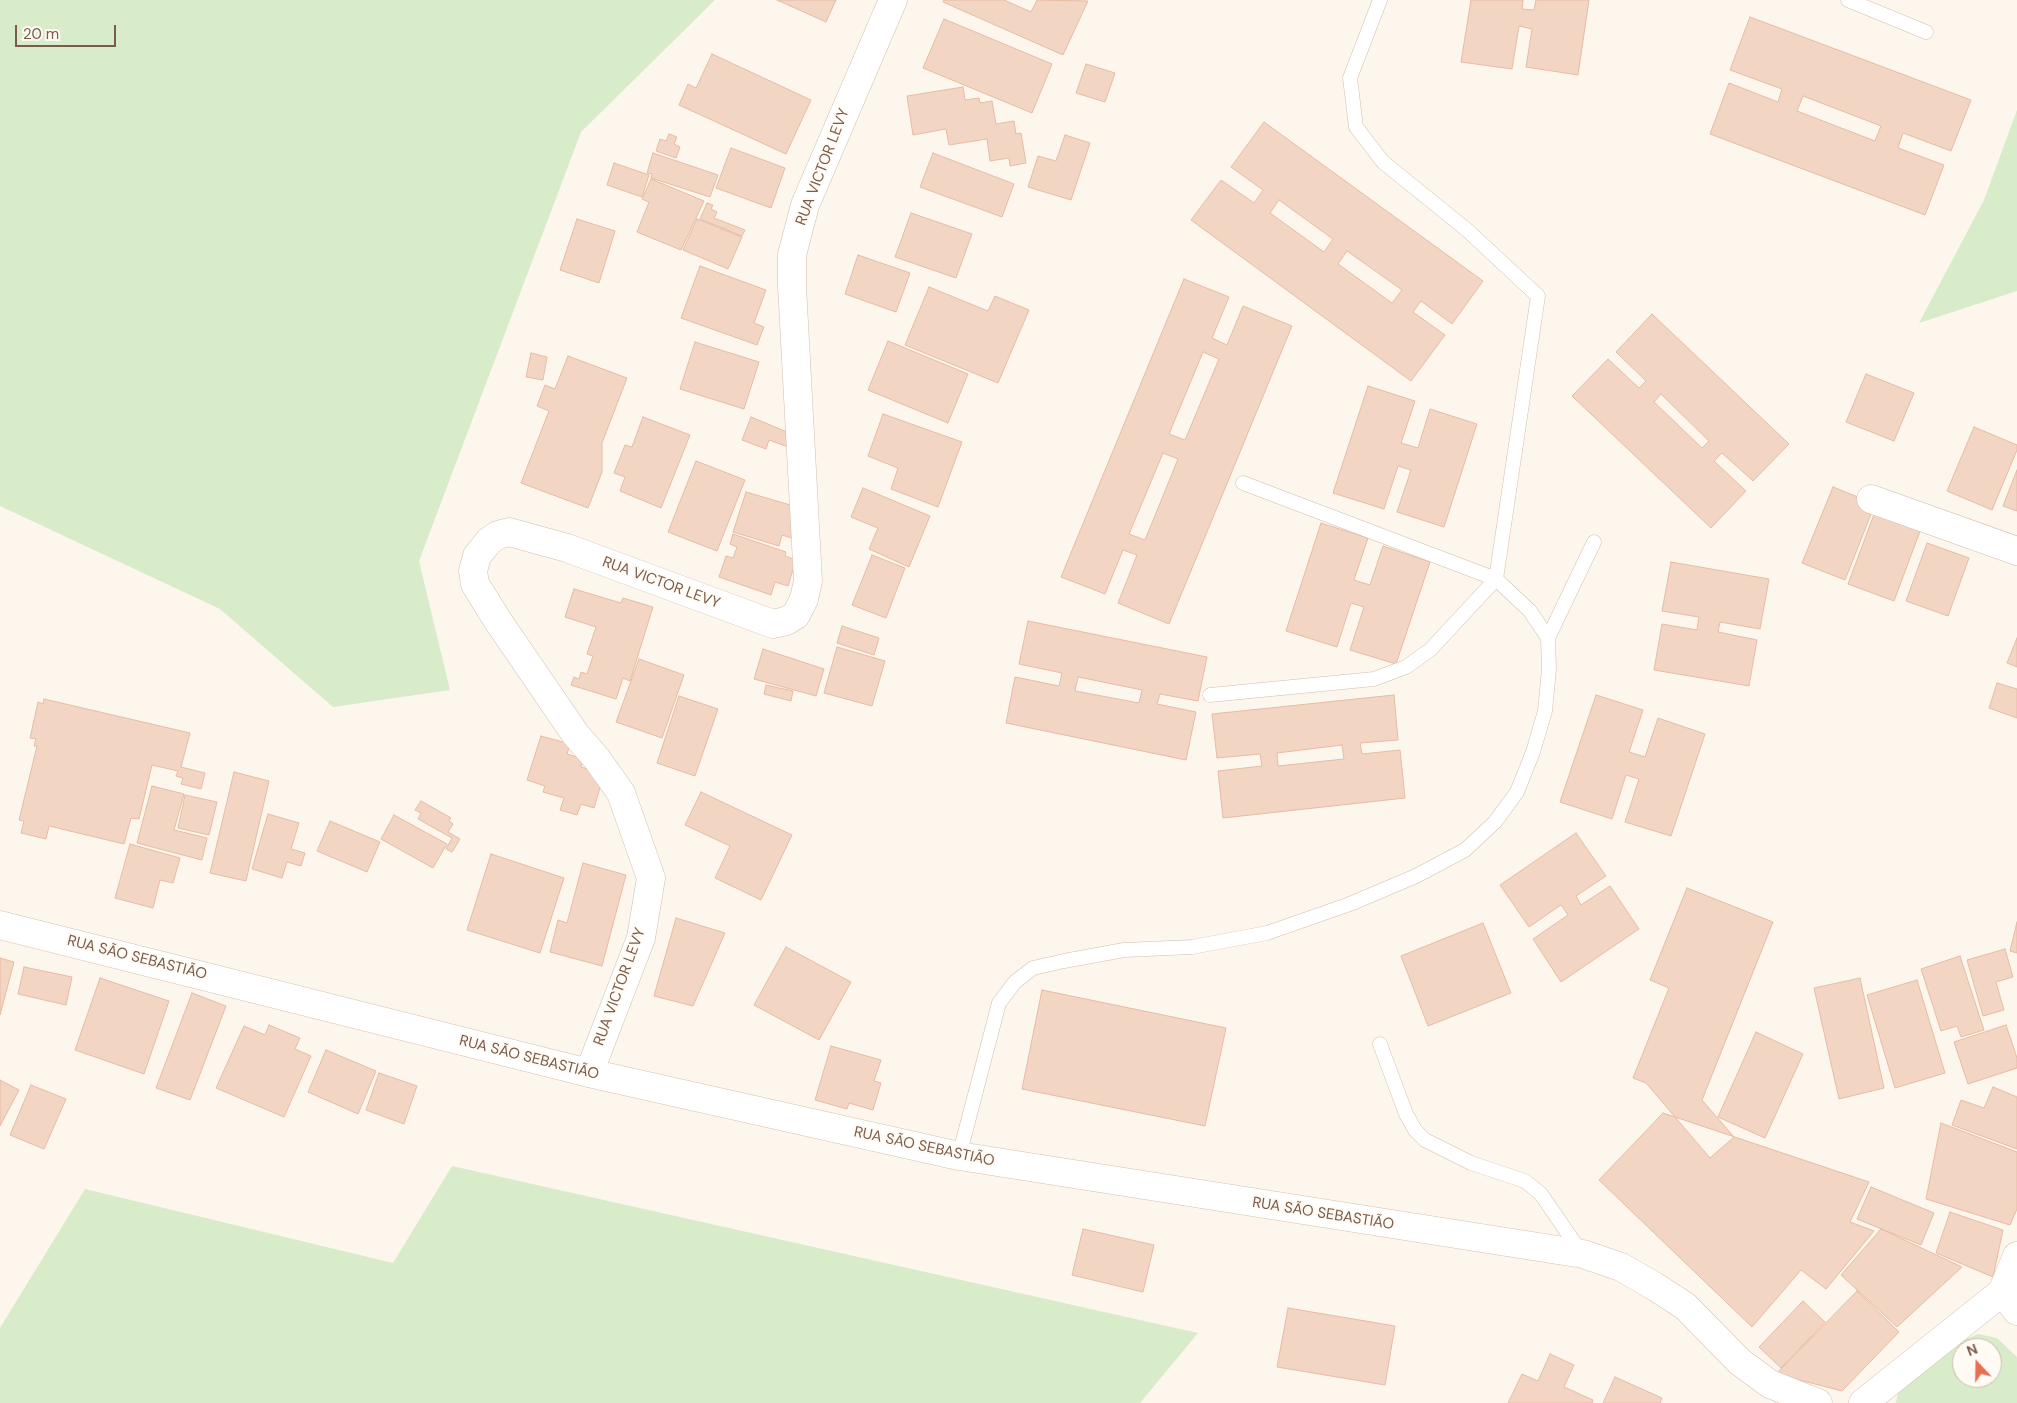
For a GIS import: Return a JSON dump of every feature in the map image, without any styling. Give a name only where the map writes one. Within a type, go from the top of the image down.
[{"type":"street","name":"RUA VICTOR LEVY","points":[[589,1073],[641,938],[651,878],[621,793],[597,759],[576,735],[475,584],[473,571],[477,556],[489,541],[498,535],[509,532],[567,548],[773,624],[786,621],[796,615],[804,598],[808,582],[792,286],[792,255],[805,205],[893,0]]},
{"type":"street","points":[[1871,499],[2017,551]]},
{"type":"street","name":"RUA SÃO SEBASTIÃO","points":[[0,925],[589,1073],[959,1156],[1583,1254],[1621,1267],[1654,1286],[1685,1306],[1740,1362],[1770,1384],[1818,1403]]},
{"type":"street","points":[[1863,1403],[2010,1302],[2017,1256]]},
{"type":"lane","points":[[1210,695],[1374,679],[1406,667],[1430,650],[1496,579],[1538,296],[1467,230],[1383,162],[1356,127],[1350,78],[1380,0]]},
{"type":"lane","points":[[1848,0],[1926,32]]},
{"type":"lane","points":[[1243,483],[1496,579],[1530,611],[1548,638]]},
{"type":"lane","points":[[959,1156],[999,1003],[1015,982],[1033,968],[1124,950],[1192,947],[1267,933],[1350,904],[1416,876],[1465,850],[1495,822],[1517,792],[1533,752],[1545,711],[1549,669],[1548,638],[1594,542]]},
{"type":"lane","points":[[1380,1044],[1406,1114],[1415,1130],[1425,1140],[1472,1163],[1525,1181],[1541,1194],[1583,1254]]},
{"type":"green space","points":[[0,0],[715,0],[581,132],[419,561],[450,690],[333,707],[220,609],[0,506]]},
{"type":"green space","points":[[2017,110],[2017,291],[1919,323],[1984,200]]},
{"type":"green space","points":[[452,1166],[1198,1333],[1140,1403],[0,1403],[0,1328],[85,1189],[393,1263]]},
{"type":"green space","points":[[1978,1334],[1997,1338],[1968,1338]]},
{"type":"green space","points":[[2002,1343],[2017,1357],[2017,1403],[1896,1403],[1899,1388],[1952,1349],[1952,1388],[2002,1388]]},
{"type":"building","points":[[777,0],[836,0],[826,22]]},
{"type":"building","points":[[944,0],[1004,0],[1031,12],[1037,0],[1088,1],[1063,55],[943,2]]},
{"type":"building","points":[[1471,0],[1523,0],[1522,9],[1534,10],[1536,0],[1589,0],[1578,75],[1526,67],[1532,29],[1519,26],[1512,69],[1461,62]]},
{"type":"building","points":[[1750,17],[1971,100],[1951,151],[1903,133],[1898,148],[1944,165],[1925,215],[1710,134],[1729,83],[1778,102],[1782,89],[1730,70]],"holes":[[[1803,96],[1881,126],[1875,141],[1797,111]]]},
{"type":"building","points":[[944,19],[1052,64],[1032,113],[923,68]]},
{"type":"building","points":[[712,54],[811,100],[786,154],[679,105],[688,84],[696,88]]},
{"type":"building","points":[[1086,64],[1115,73],[1105,102],[1076,93]]},
{"type":"building","points":[[963,87],[965,100],[979,98],[980,103],[992,101],[996,124],[1014,121],[1016,134],[1021,133],[1026,163],[1010,166],[1009,158],[990,161],[987,139],[949,145],[946,129],[913,135],[907,96]]},
{"type":"building","points":[[1264,122],[1483,281],[1452,324],[1421,301],[1413,312],[1445,335],[1411,381],[1191,220],[1221,180],[1254,203],[1263,190],[1231,167]],"holes":[[[1279,200],[1333,239],[1324,252],[1270,213]],[[1347,251],[1402,290],[1392,303],[1338,264]]]},
{"type":"building","points":[[669,134],[677,137],[674,144],[680,147],[676,158],[656,151],[660,139],[666,141]]},
{"type":"building","points":[[1065,135],[1090,143],[1071,200],[1028,187],[1038,156],[1056,161]]},
{"type":"building","points":[[731,148],[785,168],[771,208],[716,188]]},
{"type":"building","points":[[653,153],[718,175],[710,197],[651,178],[652,174],[647,173]]},
{"type":"building","points":[[933,153],[1014,184],[1002,217],[920,187]]},
{"type":"building","points":[[614,163],[649,175],[642,197],[607,185]]},
{"type":"building","points":[[651,179],[704,201],[681,250],[637,232],[649,202],[642,199]]},
{"type":"building","points":[[707,203],[713,205],[711,209],[717,212],[714,218],[745,230],[742,236],[700,219]]},
{"type":"building","points":[[911,213],[972,234],[956,278],[895,257]]},
{"type":"building","points":[[577,219],[615,231],[599,283],[560,270]]},
{"type":"building","points":[[697,219],[742,237],[728,269],[683,250]]},
{"type":"building","points":[[858,255],[910,273],[896,312],[845,294]]},
{"type":"building","points":[[700,266],[766,290],[754,323],[764,327],[757,345],[681,318]]},
{"type":"building","points":[[1184,279],[1229,297],[1212,338],[1227,345],[1243,306],[1292,326],[1169,624],[1118,603],[1137,555],[1123,550],[1105,594],[1061,577]],"holes":[[[1203,352],[1219,359],[1185,440],[1169,434]],[[1163,453],[1178,459],[1145,540],[1129,534]]]},
{"type":"building","points":[[929,287],[988,311],[995,296],[1029,310],[998,383],[905,345]]},
{"type":"building","points":[[1652,314],[1789,444],[1753,481],[1722,453],[1714,461],[1746,491],[1711,528],[1572,396],[1608,359],[1639,388],[1646,381],[1616,352]],"holes":[[[1661,394],[1709,441],[1702,448],[1654,402]]]},
{"type":"building","points":[[888,341],[968,374],[948,423],[868,390]]},
{"type":"building","points":[[695,342],[759,362],[744,409],[680,389]]},
{"type":"building","points":[[531,353],[547,357],[543,380],[526,377]]},
{"type":"building","points":[[568,356],[627,378],[602,443],[602,472],[588,508],[521,483],[549,411],[537,406],[545,385],[555,389]]},
{"type":"building","points":[[1866,374],[1914,393],[1894,441],[1846,422]]},
{"type":"building","points":[[1368,386],[1415,401],[1401,443],[1418,448],[1430,409],[1477,424],[1444,527],[1397,512],[1411,470],[1398,466],[1384,509],[1333,493]]},
{"type":"building","points":[[883,414],[962,442],[938,507],[891,489],[898,468],[868,456]]},
{"type":"building","points":[[643,417],[690,435],[661,508],[620,491],[625,477],[614,473],[625,445],[632,447]]},
{"type":"building","points":[[751,417],[787,432],[791,448],[769,440],[766,449],[742,440]]},
{"type":"building","points":[[1974,427],[2017,445],[2017,450],[1992,510],[1947,491]]},
{"type":"building","points":[[696,461],[745,480],[717,551],[668,532]]},
{"type":"building","points":[[2017,470],[2017,511],[2003,506]]},
{"type":"building","points":[[1833,487],[1875,504],[1845,580],[1802,563]]},
{"type":"building","points":[[863,488],[930,516],[909,567],[869,549],[878,528],[851,517]]},
{"type":"building","points":[[746,492],[804,509],[795,539],[782,535],[779,546],[733,532]]},
{"type":"building","points":[[1876,509],[1922,526],[1894,601],[1848,584]]},
{"type":"building","points":[[1321,523],[1368,538],[1354,580],[1370,585],[1383,546],[1430,562],[1396,664],[1350,650],[1364,607],[1351,603],[1337,647],[1286,631]]},
{"type":"building","points":[[733,534],[786,552],[785,556],[796,560],[788,586],[775,582],[771,595],[719,577],[726,556],[733,558],[737,547],[730,544]]},
{"type":"building","points":[[1927,543],[1969,558],[1948,616],[1906,601]]},
{"type":"building","points":[[872,555],[905,568],[886,618],[852,605]]},
{"type":"building","points":[[1671,562],[1769,579],[1760,629],[1720,622],[1718,632],[1757,640],[1749,686],[1654,670],[1662,624],[1697,630],[1699,617],[1662,611]]},
{"type":"building","points":[[574,589],[621,603],[623,598],[653,607],[630,681],[623,678],[616,699],[571,685],[574,677],[579,679],[581,672],[587,674],[593,656],[587,654],[596,627],[565,617]]},
{"type":"building","points":[[1028,621],[1207,657],[1198,701],[1160,694],[1157,704],[1196,712],[1186,760],[1006,723],[1015,677],[1059,686],[1062,673],[1019,664]],"holes":[[[1078,677],[1142,690],[1139,703],[1075,691]]]},
{"type":"building","points":[[842,626],[879,638],[874,655],[837,643]]},
{"type":"building","points":[[2017,638],[2017,667],[2007,663]]},
{"type":"building","points":[[837,647],[885,661],[872,706],[824,693]]},
{"type":"building","points":[[763,649],[824,669],[816,696],[754,679]]},
{"type":"building","points":[[639,659],[684,675],[662,738],[616,722]]},
{"type":"building","points":[[1997,683],[2017,689],[2017,718],[1989,708]]},
{"type":"building","points":[[766,685],[793,691],[791,701],[764,694]]},
{"type":"building","points":[[1394,695],[1398,740],[1360,743],[1362,754],[1400,750],[1405,798],[1223,818],[1218,771],[1262,766],[1260,754],[1217,758],[1212,714]],"holes":[[[1342,745],[1344,759],[1278,766],[1277,753]]]},
{"type":"building","points":[[1596,695],[1643,710],[1629,752],[1645,757],[1658,718],[1705,734],[1671,836],[1625,822],[1639,779],[1626,775],[1612,819],[1560,802]]},
{"type":"building","points":[[679,696],[718,709],[695,776],[657,763]]},
{"type":"building","points":[[44,699],[190,733],[181,767],[205,773],[201,789],[181,784],[183,778],[176,776],[178,771],[152,765],[139,819],[131,818],[124,844],[49,826],[46,839],[21,833],[24,821],[19,820],[37,746],[34,746],[36,739],[30,738],[38,702],[43,704]]},
{"type":"building","points":[[541,736],[570,744],[567,754],[583,759],[581,767],[604,774],[594,808],[581,804],[577,815],[560,810],[564,798],[543,792],[545,786],[527,780]]},
{"type":"building","points":[[234,772],[269,781],[246,881],[210,873]]},
{"type":"building","points":[[152,786],[184,794],[174,830],[207,838],[202,860],[137,843]]},
{"type":"building","points":[[701,792],[792,835],[761,900],[715,878],[730,846],[685,825]]},
{"type":"building","points":[[185,795],[217,802],[209,835],[178,828]]},
{"type":"building","points":[[421,801],[451,818],[449,821],[453,824],[448,832],[460,839],[452,852],[446,849],[452,838],[418,819],[421,813],[415,810]]},
{"type":"building","points":[[268,814],[299,823],[291,849],[305,853],[301,866],[287,862],[282,878],[252,869]]},
{"type":"building","points":[[394,815],[447,844],[433,868],[381,839]]},
{"type":"building","points":[[330,821],[380,842],[367,872],[317,851]]},
{"type":"building","points":[[1576,833],[1606,876],[1576,896],[1581,905],[1610,886],[1639,929],[1561,982],[1533,939],[1568,915],[1561,905],[1529,927],[1500,885]]},
{"type":"building","points":[[130,844],[180,858],[173,883],[160,880],[153,908],[115,898]]},
{"type":"building","points":[[491,854],[564,878],[540,953],[467,930]]},
{"type":"building","points":[[583,863],[626,875],[602,966],[550,952],[558,920],[567,923]]},
{"type":"building","points":[[1687,888],[1773,922],[1702,1100],[1734,1137],[1710,1158],[1646,1083],[1633,1078],[1669,988],[1650,980]]},
{"type":"building","points":[[676,918],[725,933],[693,1006],[654,996]]},
{"type":"building","points":[[2017,922],[2017,953],[2010,951]]},
{"type":"building","points":[[1483,923],[1511,993],[1428,1026],[1401,956]]},
{"type":"building","points":[[786,947],[851,982],[819,1040],[754,1005]]},
{"type":"building","points":[[2005,949],[2013,977],[1996,982],[2004,1010],[1983,1016],[1967,960]]},
{"type":"building","points":[[1960,956],[1984,1030],[1961,1037],[1957,1026],[1941,1031],[1921,969]]},
{"type":"building","points":[[0,958],[14,962],[0,1015]]},
{"type":"building","points":[[24,967],[72,977],[66,1005],[18,994]]},
{"type":"building","points":[[100,978],[169,1001],[144,1074],[75,1050]]},
{"type":"building","points":[[1860,978],[1884,1088],[1839,1099],[1814,988]]},
{"type":"building","points":[[1917,980],[1945,1073],[1895,1088],[1867,995]]},
{"type":"building","points":[[1042,990],[1226,1028],[1205,1126],[1022,1089]]},
{"type":"building","points":[[192,993],[226,1006],[190,1100],[156,1088]]},
{"type":"building","points":[[269,1025],[300,1038],[295,1049],[311,1056],[284,1117],[216,1088],[244,1026],[265,1035]]},
{"type":"building","points":[[2006,1025],[2017,1058],[2017,1068],[1968,1084],[1954,1042]]},
{"type":"building","points":[[1756,1032],[1803,1054],[1765,1138],[1718,1117]]},
{"type":"building","points":[[831,1046],[881,1060],[874,1081],[881,1083],[873,1110],[849,1103],[847,1109],[815,1100]]},
{"type":"building","points":[[326,1050],[376,1071],[358,1114],[308,1092]]},
{"type":"building","points":[[379,1073],[417,1086],[404,1124],[366,1110]]},
{"type":"building","points":[[0,1080],[19,1090],[0,1126]]},
{"type":"building","points":[[31,1085],[66,1099],[44,1149],[10,1135]]},
{"type":"building","points":[[1993,1087],[2017,1097],[2017,1149],[1952,1125],[1961,1100],[1984,1108]]},
{"type":"building","points":[[1663,1113],[1869,1182],[1850,1222],[1874,1231],[1826,1289],[1801,1270],[1752,1327],[1599,1180]]},
{"type":"building","points":[[1941,1123],[2017,1152],[2017,1209],[2010,1225],[1926,1199]]},
{"type":"building","points":[[1871,1187],[1934,1213],[1921,1245],[1857,1219]]},
{"type":"building","points":[[1950,1212],[2003,1230],[1993,1277],[1936,1253]]},
{"type":"building","points":[[1083,1229],[1154,1245],[1143,1292],[1072,1275]]},
{"type":"building","points":[[1881,1229],[1962,1267],[1897,1327],[1841,1275]]},
{"type":"building","points":[[1857,1291],[1899,1332],[1842,1391],[1776,1374]]},
{"type":"building","points":[[1803,1301],[1825,1322],[1781,1368],[1759,1347]]},
{"type":"building","points":[[1288,1308],[1395,1326],[1385,1385],[1277,1367]]},
{"type":"building","points":[[1550,1354],[1574,1365],[1564,1387],[1593,1400],[1592,1403],[1508,1403],[1522,1374],[1538,1381]]},
{"type":"building","points":[[1615,1377],[1662,1398],[1660,1403],[1603,1403]]}]
